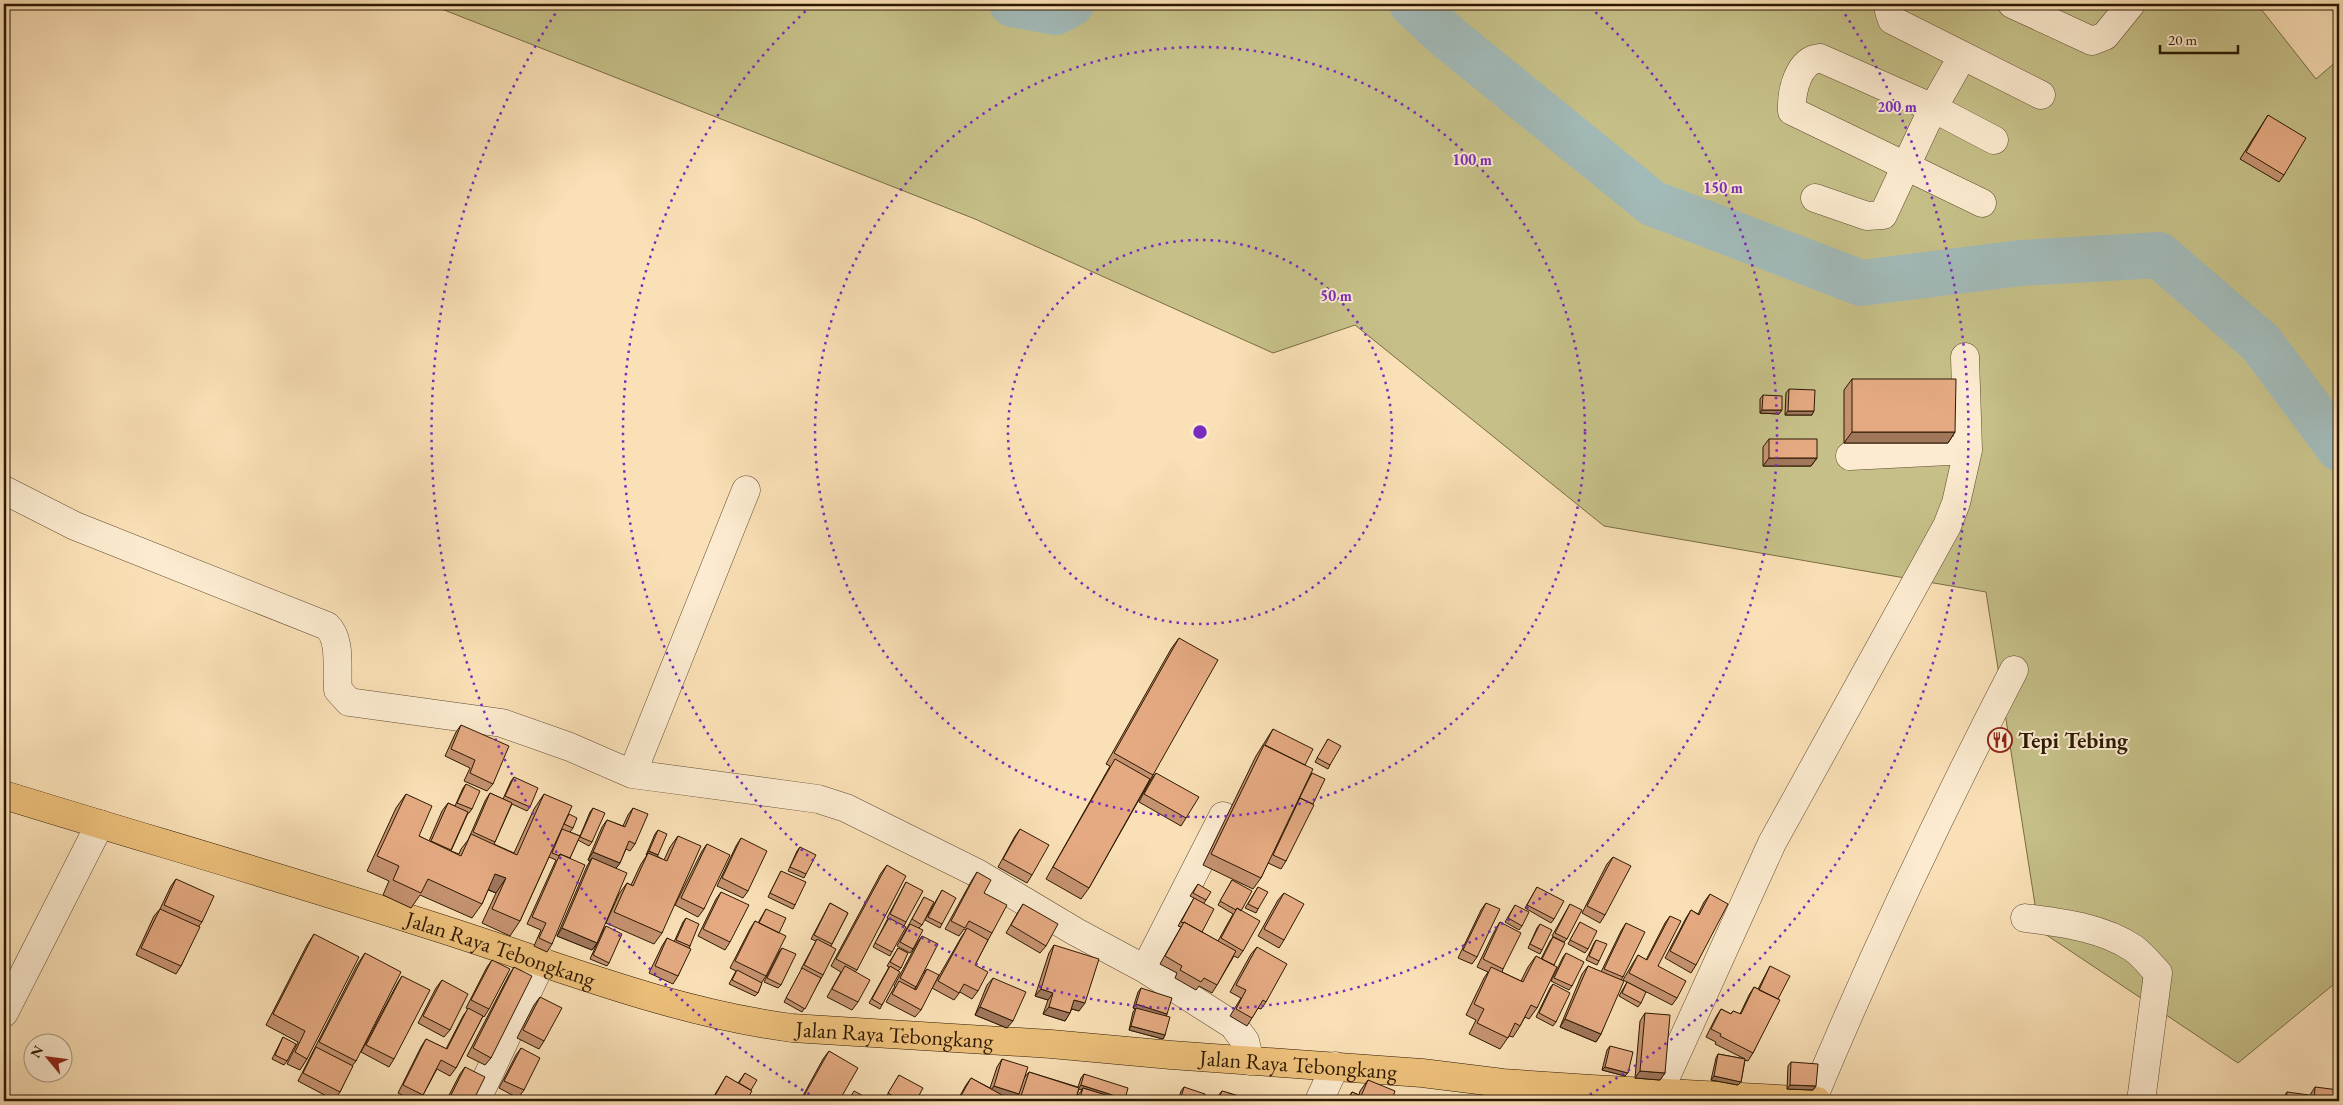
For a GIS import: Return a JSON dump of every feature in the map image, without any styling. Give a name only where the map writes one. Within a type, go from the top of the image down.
[{"type":"main road","name":"Jalan Raya Tebongkang","points":[[4,795],[328,892],[660,1001],[751,1023],[792,1028],[1051,1044],[1422,1072],[1502,1083],[1736,1098],[1817,1101]]},
{"type":"street","points":[[1891,4],[1889,11],[1892,20],[1962,57],[2041,95]]},
{"type":"street","points":[[2012,4],[2092,41],[2105,36],[2131,4]]},
{"type":"street","points":[[1815,198],[1867,216],[1883,215],[1933,108],[1962,57]]},
{"type":"street","points":[[1982,203],[1906,164],[1792,111],[1791,98],[1804,66],[1810,60],[1820,58],[1933,108],[1994,140]]},
{"type":"street","points":[[1659,1092],[1772,843],[1947,526],[1956,504],[1968,450],[1965,357]]},
{"type":"street","points":[[1850,456],[1968,450]]},
{"type":"street","points":[[4,490],[75,526],[326,626],[332,631],[336,643],[338,690],[349,702],[502,723],[570,747],[632,774],[833,802],[977,873],[1076,932],[1145,969],[1234,1025],[1245,1041],[1250,1060]]},
{"type":"street","points":[[632,774],[746,490]]},
{"type":"street","points":[[1812,1101],[1870,964],[1956,784],[2014,670]]},
{"type":"street","points":[[1145,969],[1223,816]]},
{"type":"street","points":[[4,1013],[100,824]]},
{"type":"street","points":[[2025,918],[2082,926],[2109,936],[2134,948],[2158,973],[2141,1101]]},
{"type":"street","points":[[476,1101],[542,961]]},
{"type":"street","points":[[1319,1101],[1334,1066]]},
{"type":"shaded area","points":[[429,4],[2257,4],[2316,79],[2339,59],[2339,980],[2238,1063],[2039,930],[1986,592],[1604,526],[1355,325],[1273,353],[975,219]]},
{"type":"building","points":[[2268,115],[2306,138],[2284,175],[2246,152]]},
{"type":"building","points":[[1852,379],[1956,379],[1955,432],[1852,432]]},
{"type":"building","points":[[1789,389],[1815,390],[1814,411],[1788,411]]},
{"type":"building","points":[[1763,395],[1782,396],[1782,410],[1762,410]]},
{"type":"building","points":[[1769,439],[1817,439],[1817,458],[1769,458]]},
{"type":"building","points":[[1179,638],[1218,660],[1153,775],[1114,753]]},
{"type":"building","points":[[461,725],[509,746],[493,784],[470,773],[475,760],[451,749]]},
{"type":"building","points":[[1273,729],[1313,749],[1305,765],[1265,745]]},
{"type":"building","points":[[1328,739],[1341,746],[1330,765],[1317,758]]},
{"type":"building","points":[[1264,745],[1313,769],[1261,878],[1211,854]]},
{"type":"building","points":[[1115,759],[1150,779],[1089,888],[1053,867]]},
{"type":"building","points":[[1156,773],[1199,797],[1186,818],[1144,794]]},
{"type":"building","points":[[1312,773],[1325,779],[1313,804],[1299,799]]},
{"type":"building","points":[[514,777],[538,788],[530,807],[505,796]]},
{"type":"building","points":[[466,784],[480,791],[472,809],[457,803]]},
{"type":"building","points":[[490,793],[512,803],[495,842],[473,832]]},
{"type":"building","points":[[406,794],[432,806],[419,836],[461,856],[471,834],[517,855],[544,794],[572,806],[520,921],[492,909],[506,878],[495,874],[482,904],[428,879],[421,893],[393,880],[399,866],[377,856]]},
{"type":"building","points":[[1300,798],[1314,805],[1286,861],[1273,855]]},
{"type":"building","points":[[448,803],[468,812],[451,850],[431,841]]},
{"type":"building","points":[[593,808],[605,813],[592,842],[580,837]]},
{"type":"building","points":[[633,808],[648,814],[635,844],[629,841],[620,863],[593,852],[607,820],[625,827]]},
{"type":"building","points":[[569,814],[577,818],[573,828],[564,824]]},
{"type":"building","points":[[562,829],[580,836],[570,858],[552,853]]},
{"type":"building","points":[[1020,829],[1049,845],[1032,875],[1003,859]]},
{"type":"building","points":[[658,830],[667,834],[658,855],[649,851]]},
{"type":"building","points":[[678,836],[701,846],[662,933],[614,912],[627,883],[633,886],[648,853],[667,861]]},
{"type":"building","points":[[741,838],[767,851],[748,891],[722,878]]},
{"type":"building","points":[[707,844],[730,855],[704,909],[681,898]]},
{"type":"building","points":[[800,847],[816,855],[806,874],[790,867]]},
{"type":"building","points":[[560,854],[585,865],[552,944],[539,938],[546,923],[532,917]]},
{"type":"building","points":[[1613,857],[1631,866],[1605,915],[1587,906]]},
{"type":"building","points":[[592,858],[627,873],[597,943],[562,928]]},
{"type":"building","points":[[887,865],[906,876],[857,970],[836,959]]},
{"type":"building","points":[[781,871],[806,882],[795,905],[770,893]]},
{"type":"building","points":[[977,872],[991,880],[984,893],[1007,905],[992,933],[969,921],[965,928],[951,921]]},
{"type":"building","points":[[176,879],[214,896],[202,922],[164,905]]},
{"type":"building","points":[[1232,880],[1252,891],[1241,911],[1220,901]]},
{"type":"building","points":[[906,882],[923,891],[906,922],[890,914]]},
{"type":"building","points":[[1198,884],[1211,892],[1206,900],[1193,893]]},
{"type":"building","points":[[1258,887],[1268,892],[1258,909],[1248,904]]},
{"type":"building","points":[[1537,887],[1564,901],[1554,919],[1527,905]]},
{"type":"building","points":[[942,890],[956,898],[942,924],[928,917]]},
{"type":"building","points":[[721,892],[749,905],[730,942],[703,929]]},
{"type":"building","points":[[1284,893],[1304,904],[1284,940],[1264,929]]},
{"type":"building","points":[[1710,894],[1728,904],[1696,965],[1670,951],[1691,910],[1699,915]]},
{"type":"building","points":[[924,897],[934,902],[922,925],[912,919]]},
{"type":"building","points":[[1194,898],[1214,909],[1202,932],[1181,922]]},
{"type":"building","points":[[830,903],[848,913],[832,944],[814,935]]},
{"type":"building","points":[[1486,903],[1500,909],[1477,957],[1463,950]]},
{"type":"building","points":[[1023,904],[1058,924],[1046,946],[1011,925]]},
{"type":"building","points":[[1570,904],[1582,910],[1567,939],[1555,933]]},
{"type":"building","points":[[1515,905],[1529,912],[1522,926],[1508,918]]},
{"type":"building","points":[[1237,908],[1260,921],[1243,951],[1221,938]]},
{"type":"building","points":[[160,909],[200,927],[181,966],[141,948]]},
{"type":"building","points":[[766,909],[786,918],[779,933],[759,923]]},
{"type":"building","points":[[1670,916],[1681,921],[1658,966],[1686,981],[1677,998],[1629,973],[1638,955],[1647,960]]},
{"type":"building","points":[[686,918],[699,924],[690,946],[676,940]]},
{"type":"building","points":[[889,918],[906,927],[892,952],[875,943]]},
{"type":"building","points":[[755,921],[786,936],[766,976],[735,961]]},
{"type":"building","points":[[1184,922],[1236,951],[1217,985],[1204,978],[1201,982],[1180,970],[1182,966],[1165,956]]},
{"type":"building","points":[[1500,922],[1521,933],[1503,969],[1483,959]]},
{"type":"building","points":[[1580,922],[1597,931],[1588,949],[1570,940]]},
{"type":"building","points":[[1626,923],[1645,932],[1623,977],[1604,969]]},
{"type":"building","points":[[910,924],[923,930],[913,949],[900,942]]},
{"type":"building","points":[[1540,924],[1552,930],[1542,950],[1530,944]]},
{"type":"building","points":[[606,926],[622,934],[609,963],[593,955]]},
{"type":"building","points":[[967,928],[988,940],[975,965],[988,972],[978,991],[964,984],[959,993],[938,981]]},
{"type":"building","points":[[314,934],[359,957],[307,1059],[295,1052],[305,1031],[273,1014]]},
{"type":"building","points":[[922,936],[938,944],[916,987],[900,978]]},
{"type":"building","points":[[1553,937],[1565,943],[1554,965],[1542,959]]},
{"type":"building","points":[[667,938],[691,949],[678,976],[655,966]]},
{"type":"building","points":[[817,939],[836,949],[823,975],[804,965]]},
{"type":"building","points":[[1596,940],[1607,944],[1599,961],[1589,956]]},
{"type":"building","points":[[1054,945],[1099,959],[1085,1003],[1074,1000],[1070,1013],[1049,1007],[1053,993],[1041,989]]},
{"type":"building","points":[[1257,947],[1287,964],[1266,1002],[1263,1000],[1252,1018],[1236,1009],[1246,990],[1236,985]]},
{"type":"building","points":[[782,948],[796,954],[781,985],[767,978]]},
{"type":"building","points":[[898,948],[908,953],[901,968],[890,962]]},
{"type":"building","points":[[365,953],[401,972],[356,1061],[319,1042]]},
{"type":"building","points":[[1566,953],[1584,962],[1572,986],[1554,978]]},
{"type":"building","points":[[1536,956],[1557,967],[1537,1008],[1531,1005],[1520,1026],[1515,1023],[1508,1038],[1477,1023],[1484,1009],[1474,1004],[1491,967],[1523,982]]},
{"type":"building","points":[[492,960],[510,969],[489,1009],[471,1000]]},
{"type":"building","points":[[845,966],[870,980],[858,1002],[832,989]]},
{"type":"building","points":[[890,966],[900,972],[882,1005],[872,999]]},
{"type":"building","points":[[1588,966],[1624,981],[1601,1034],[1565,1019]]},
{"type":"building","points":[[1770,966],[1790,976],[1778,999],[1759,990]]},
{"type":"building","points":[[514,967],[532,976],[491,1058],[473,1048]]},
{"type":"building","points":[[802,968],[821,978],[805,1009],[786,998]]},
{"type":"building","points":[[927,969],[939,975],[921,1010],[892,994],[899,981],[916,990]]},
{"type":"building","points":[[737,970],[762,983],[758,993],[732,980]]},
{"type":"building","points":[[402,976],[430,990],[394,1059],[366,1045]]},
{"type":"building","points":[[993,978],[1026,992],[1013,1021],[980,1007]]},
{"type":"building","points":[[442,980],[468,994],[450,1030],[423,1016]]},
{"type":"building","points":[[1627,982],[1646,992],[1641,1003],[1622,993]]},
{"type":"building","points":[[1553,984],[1570,993],[1556,1022],[1539,1013]]},
{"type":"building","points":[[1754,987],[1780,1000],[1753,1053],[1720,1036],[1721,1034],[1711,1029],[1721,1009],[1731,1014],[1733,1011],[1741,1014]]},
{"type":"building","points":[[1141,988],[1172,998],[1167,1014],[1136,1004]]},
{"type":"building","points":[[540,997],[562,1008],[544,1041],[523,1030]]},
{"type":"building","points":[[468,1008],[483,1016],[456,1068],[441,1060],[423,1095],[403,1085],[426,1039],[447,1049]]},
{"type":"building","points":[[1136,1008],[1170,1017],[1165,1035],[1131,1026]]},
{"type":"building","points":[[1645,1013],[1670,1015],[1665,1073],[1640,1071]]},
{"type":"building","points":[[283,1037],[296,1044],[287,1061],[275,1055]]},
{"type":"building","points":[[1610,1046],[1633,1052],[1628,1073],[1605,1067]]},
{"type":"building","points":[[316,1047],[353,1066],[340,1092],[303,1073]]},
{"type":"building","points":[[521,1048],[540,1058],[524,1090],[504,1081]]},
{"type":"building","points":[[829,1051],[858,1068],[839,1101],[801,1101]]},
{"type":"building","points":[[1718,1054],[1745,1059],[1741,1082],[1714,1076]]},
{"type":"building","points":[[1002,1059],[1028,1067],[1019,1094],[994,1086]]},
{"type":"building","points":[[1791,1062],[1818,1064],[1816,1086],[1790,1085]]},
{"type":"building","points":[[465,1067],[485,1077],[473,1101],[457,1101],[450,1097]]},
{"type":"building","points":[[1029,1072],[1079,1088],[1075,1101],[1036,1101],[1021,1096]]},
{"type":"building","points":[[745,1073],[757,1080],[751,1090],[739,1083]]},
{"type":"building","points":[[1084,1074],[1128,1088],[1125,1099],[1081,1085]]},
{"type":"building","points":[[899,1075],[923,1088],[916,1101],[902,1101],[888,1093]]},
{"type":"building","points":[[726,1076],[752,1091],[746,1101],[712,1101]]},
{"type":"building","points":[[971,1078],[1013,1101],[958,1101]]},
{"type":"building","points":[[1368,1080],[1395,1091],[1393,1097],[1403,1101],[1348,1101],[1352,1092],[1361,1096]]},
{"type":"building","points":[[1184,1087],[1205,1094],[1203,1101],[1180,1101]]},
{"type":"building","points":[[2315,1087],[2339,1090],[2339,1101],[2314,1101]]},
{"type":"building","points":[[1083,1088],[1125,1101],[1079,1101]]},
{"type":"building","points":[[854,1091],[873,1101],[848,1101]]},
{"type":"building","points":[[1222,1091],[1255,1101],[1218,1101]]},
{"type":"building","points":[[2287,1092],[2309,1095],[2308,1101],[2286,1101]]},
{"type":"building","points":[[1150,1098],[1161,1101],[1149,1101]]},
{"type":"waterway","points":[[1012,4],[1056,12],[1071,4]]},
{"type":"waterway","points":[[1412,4],[1449,38],[1652,203],[1861,283],[2021,263],[2159,255],[2261,343],[2339,448]]},
{"type":"place","name":"Tepi Tebing","points":[[2000,740]]}]
